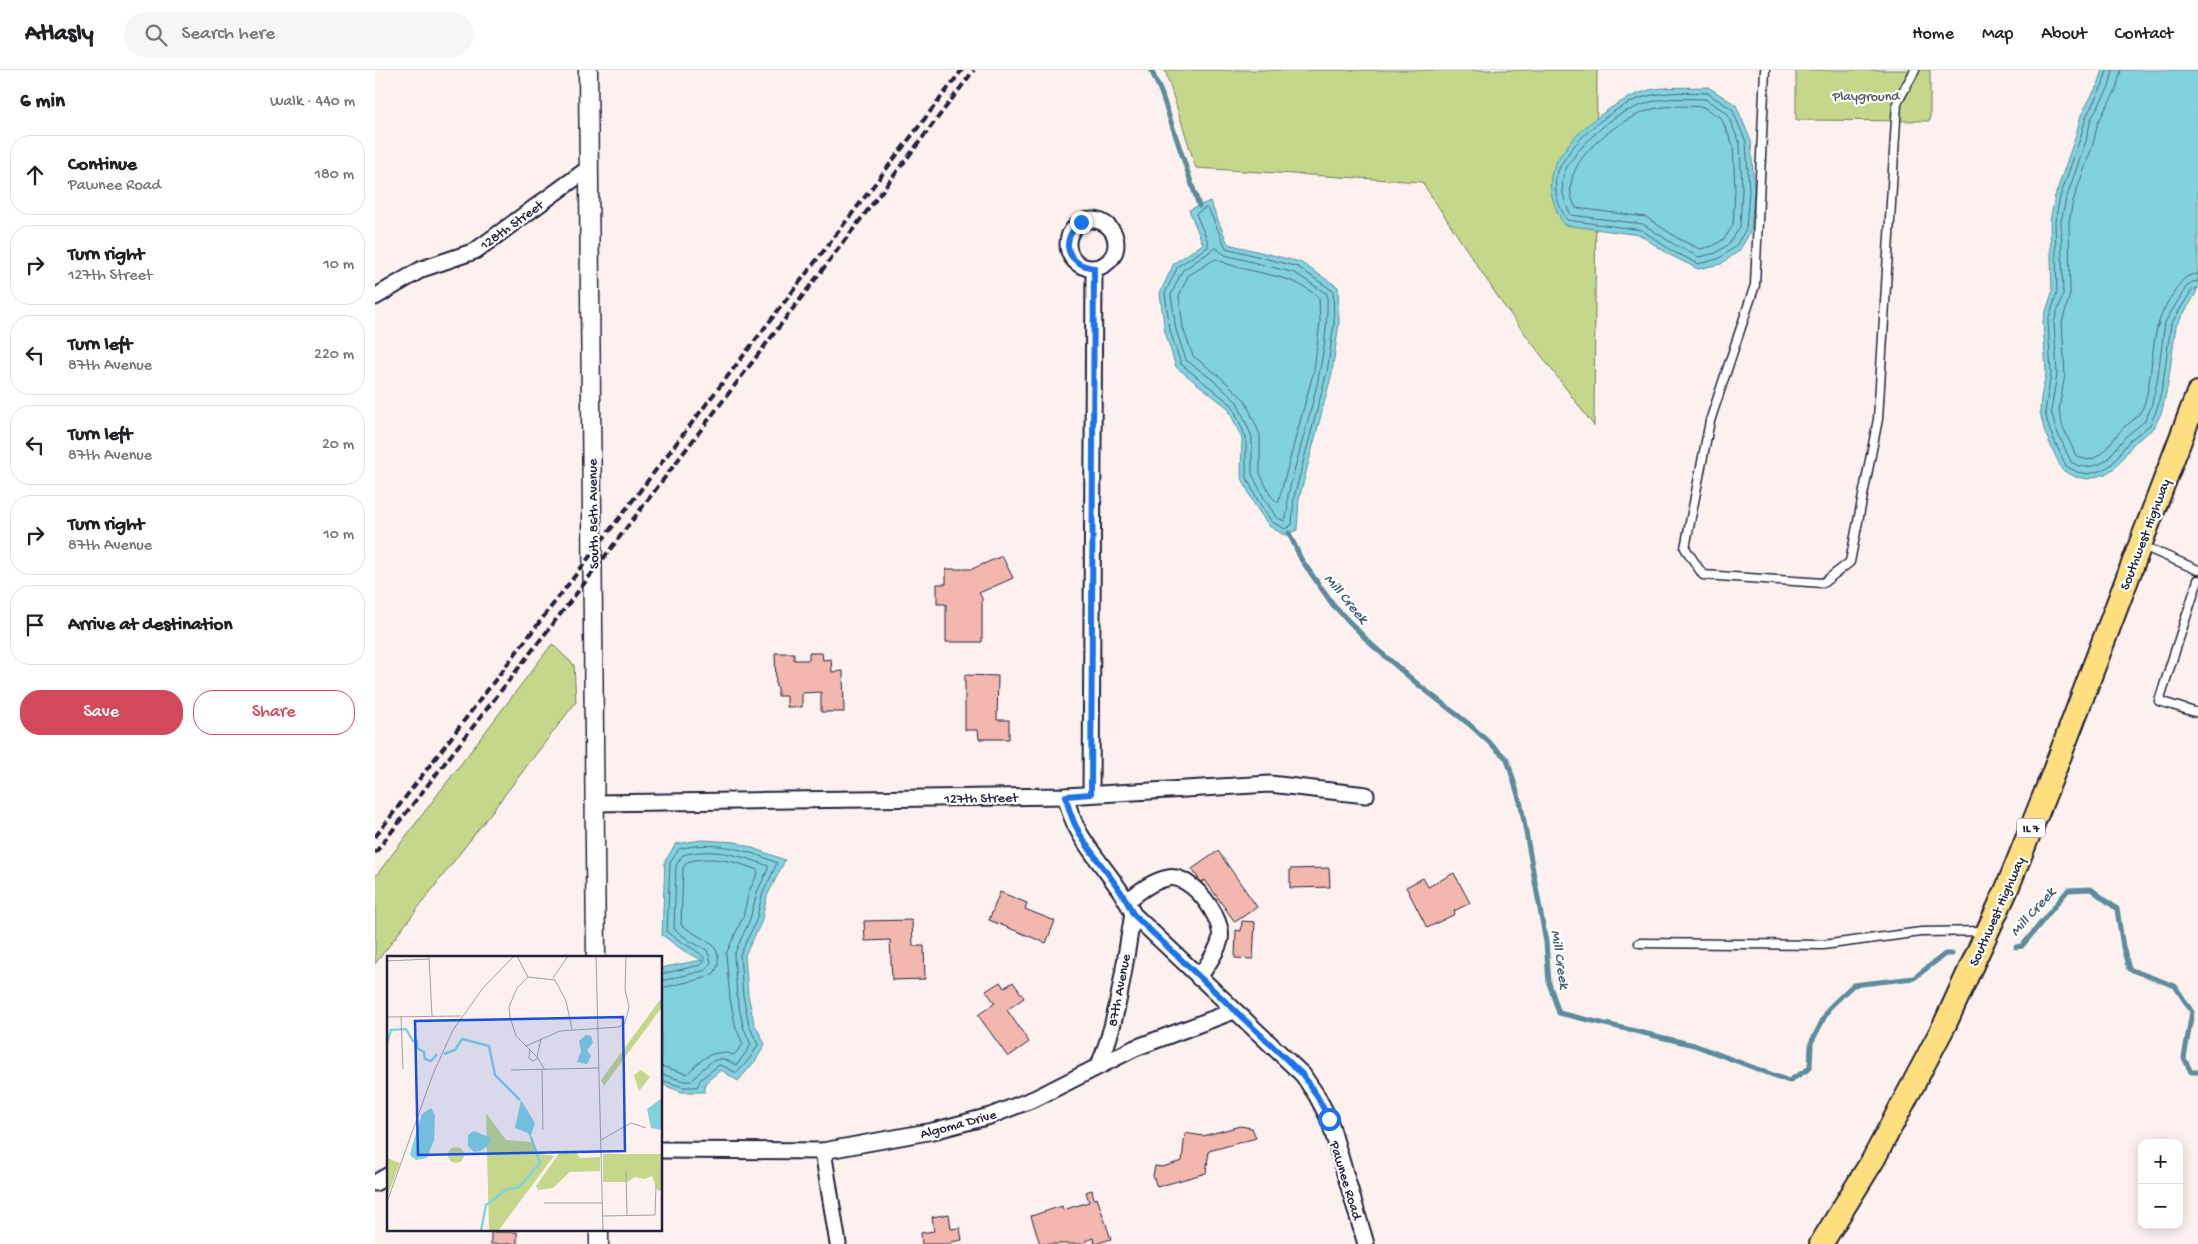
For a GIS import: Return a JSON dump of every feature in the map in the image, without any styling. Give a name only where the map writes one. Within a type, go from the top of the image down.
[{"type":"main road","name":"Southwest Highway","points":[[1821,1244],[1873,1160],[1945,1024],[1988,931],[2051,778],[2198,393]]},
{"type":"street","name":"South 86th Avenue","points":[[588,70],[596,956]]},
{"type":"street","name":"128th Street","points":[[375,297],[422,269],[475,251],[589,168]]},
{"type":"street","points":[[1091,794],[1094,268]]},
{"type":"street","name":"127th Street","points":[[595,803],[1066,796],[1270,784],[1366,795]]},
{"type":"street","name":"Pawnee Road","points":[[1066,796],[1069,814],[1077,832],[1130,907],[1199,978],[1303,1075],[1329,1119],[1366,1244]]},
{"type":"street","points":[[1130,907],[1149,885],[1169,877],[1187,882],[1204,898],[1220,926],[1220,940],[1199,978]]},
{"type":"street","name":"87th Avenue","points":[[1099,1065],[1107,1046],[1114,1016],[1130,907]]},
{"type":"street","name":"Algoma Drive","points":[[663,1150],[823,1151],[933,1131],[990,1116],[1036,1098],[1135,1048],[1234,1011]]},
{"type":"street","points":[[823,1151],[839,1244]]},
{"type":"street","points":[[375,1183],[387,1177]]},
{"type":"lane","points":[[1765,70],[1755,285],[1710,421],[1685,548],[1703,575],[1823,583],[1850,562],[1879,419],[1897,103],[1915,70]]},
{"type":"lane","points":[[2140,545],[2198,570]]},
{"type":"lane","points":[[2198,580],[2159,701],[2198,713]]},
{"type":"lane","points":[[1639,942],[1823,945],[1921,932],[1988,931]]},
{"type":"green space","points":[[1165,70],[1597,70],[1594,426],[1502,303],[1422,182],[1196,168]]},
{"type":"green space","name":"Playground","points":[[1796,70],[1930,70],[1930,121],[1796,120]]},
{"type":"green space","points":[[552,644],[574,665],[576,702],[375,964],[375,877]]},
{"type":"water","points":[[2103,70],[2198,70],[2198,286],[2195,295],[2176,326],[2168,384],[2162,411],[2154,428],[2133,444],[2115,468],[2105,474],[2088,479],[2076,477],[2062,470],[2045,433],[2040,412],[2046,374],[2043,320],[2052,293],[2050,221],[2055,196],[2081,115],[2099,82]]},
{"type":"water","points":[[1708,87],[1736,105],[1751,141],[1754,190],[1751,231],[1739,251],[1721,264],[1698,269],[1670,255],[1640,235],[1564,225],[1552,198],[1551,175],[1561,155],[1582,131],[1608,109],[1637,94],[1664,88]]},
{"type":"water","points":[[1210,201],[1228,244],[1300,262],[1338,287],[1339,323],[1332,373],[1299,499],[1297,530],[1284,535],[1269,526],[1254,504],[1241,476],[1242,439],[1228,408],[1176,367],[1165,332],[1160,293],[1174,263],[1203,244],[1189,210]]},
{"type":"water","points":[[701,840],[736,842],[785,860],[767,896],[761,923],[745,955],[748,995],[754,1023],[765,1044],[756,1060],[738,1081],[721,1070],[705,1083],[705,1092],[682,1092],[663,1085],[663,969],[702,960],[684,951],[662,935],[665,861],[676,844]]},
{"type":"building","points":[[1002,556],[1013,578],[979,593],[982,598],[982,642],[946,642],[946,604],[937,604],[937,584],[946,584],[946,569],[972,569]]},
{"type":"building","points":[[775,653],[794,653],[794,660],[809,660],[809,653],[822,653],[823,660],[831,659],[832,672],[843,671],[844,712],[821,712],[821,692],[802,693],[802,707],[787,707],[787,696],[778,696],[778,687],[776,687]]},
{"type":"building","points":[[965,675],[998,676],[997,720],[1009,720],[1009,739],[979,739],[978,730],[965,730]]},
{"type":"building","points":[[1218,851],[1257,907],[1235,922],[1205,880],[1201,882],[1192,869]]},
{"type":"building","points":[[1329,868],[1330,887],[1290,888],[1290,869]]},
{"type":"building","points":[[1454,873],[1470,903],[1454,911],[1455,914],[1427,928],[1406,887],[1423,878],[1428,887]]},
{"type":"building","points":[[1000,892],[1027,903],[1025,909],[1055,921],[1046,943],[989,920]]},
{"type":"building","points":[[912,920],[913,946],[924,946],[925,979],[892,980],[890,940],[865,941],[864,921]]},
{"type":"building","points":[[1242,921],[1255,922],[1253,959],[1235,958],[1236,930],[1241,931]]},
{"type":"building","points":[[1000,982],[1004,988],[1013,982],[1024,998],[1007,1010],[1029,1042],[1008,1057],[978,1015],[995,1003],[986,991]]},
{"type":"building","points":[[1240,1126],[1252,1128],[1256,1138],[1209,1151],[1206,1173],[1157,1187],[1153,1176],[1155,1166],[1162,1167],[1182,1161],[1185,1133],[1203,1136]]},
{"type":"building","points":[[1092,1190],[1094,1199],[1097,1198],[1111,1239],[1095,1244],[1093,1238],[1085,1241],[1086,1244],[1040,1244],[1031,1216],[1062,1206],[1063,1210],[1089,1202],[1086,1192]]},
{"type":"building","points":[[949,1214],[951,1229],[960,1228],[962,1240],[951,1242],[952,1244],[922,1244],[921,1233],[934,1231],[932,1217]]},
{"type":"building","points":[[491,1232],[517,1232],[517,1244],[491,1244]]},
{"type":"waterway","points":[[1151,70],[1161,92],[1199,206]]},
{"type":"waterway","name":"Mill Creek","points":[[1289,533],[1301,559],[1333,605],[1372,645],[1469,724],[1507,759],[1521,805],[1546,942],[1549,983],[1559,1013],[1694,1045],[1789,1081],[1810,1068],[1811,1043],[1829,1008],[1853,985],[1914,978],[1945,954],[1952,954]]},
{"type":"waterway","name":"Mill Creek","points":[[2016,947],[2022,946],[2068,890],[2091,889],[2117,909],[2123,947],[2129,969],[2175,986],[2192,1012],[2184,1058],[2191,1072],[2198,1072]]},
{"type":"railway","points":[[375,837],[962,70]]},
{"type":"railway","points":[[375,853],[593,572],[974,70]]},
{"type":"route","points":[[1081,222],[1073,228],[1069,236],[1068,246],[1070,255],[1076,262],[1084,267],[1094,268],[1091,794],[1066,796],[1069,814],[1077,832],[1127,901],[1133,914],[1303,1075],[1329,1119]]}]
